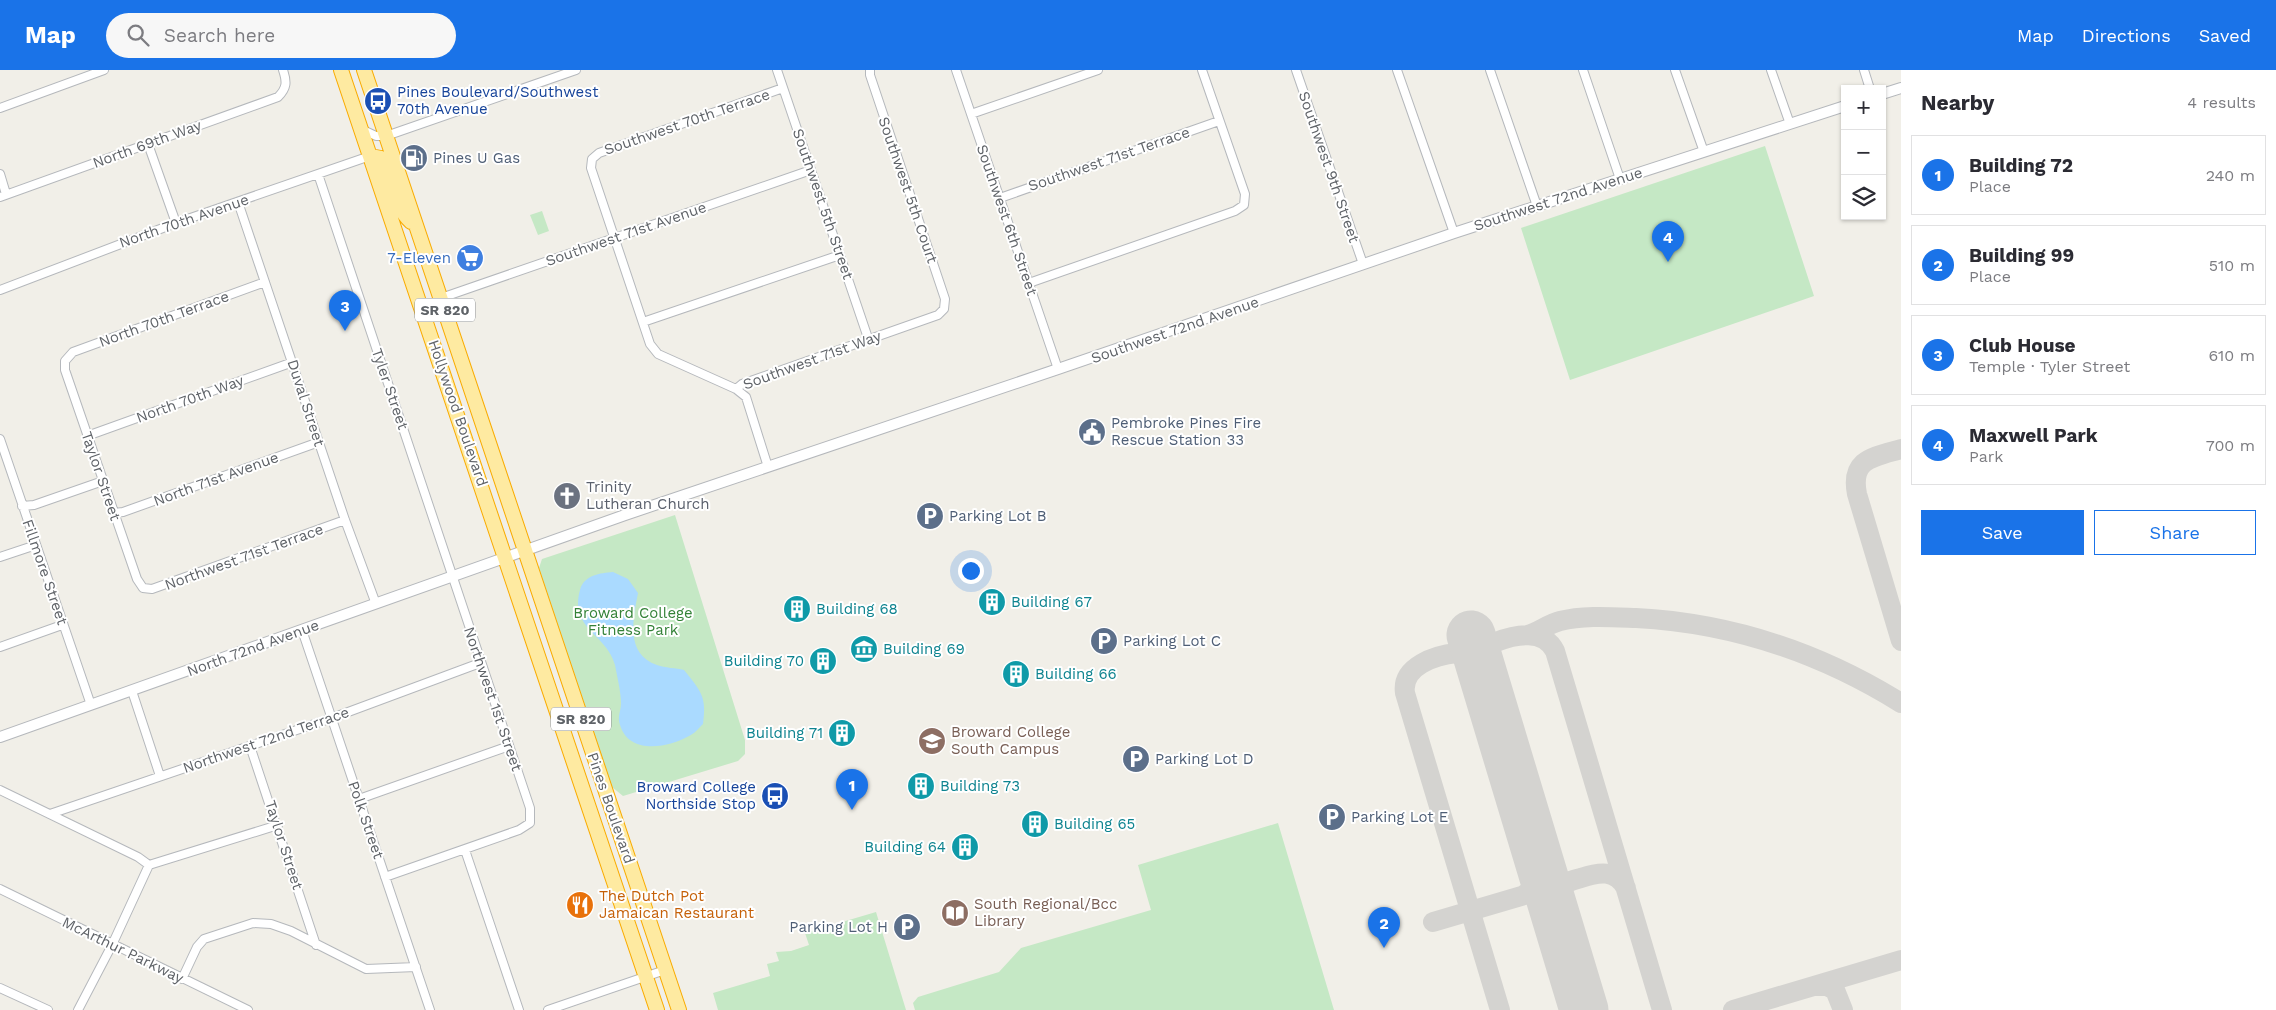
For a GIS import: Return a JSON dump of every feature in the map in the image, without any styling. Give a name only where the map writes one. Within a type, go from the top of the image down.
[{"type":"highway","name":"Hollywood Boulevard","points":[[341,70],[506,556]]},
{"type":"highway","name":"Hollywood Boulevard","points":[[364,70],[524,550]]},
{"type":"highway","points":[[370,156],[381,158],[405,217],[417,228]]},
{"type":"highway","points":[[416,289],[423,291],[440,343],[449,351],[458,350]]},
{"type":"highway","name":"Pines Boulevard","points":[[524,550],[679,1010]]},
{"type":"highway","name":"Pines Boulevard","points":[[506,556],[657,1010]]},
{"type":"highway","points":[[587,798],[596,803],[611,805]]},
{"type":"street","points":[[0,108],[104,70]]},
{"type":"street","name":"North 69th Way","points":[[3,195],[278,97],[285,89],[286,80],[283,70]]},
{"type":"street","points":[[361,129],[376,136],[386,136],[576,70]]},
{"type":"street","name":"Southwest 5th Street","points":[[777,70],[868,338]]},
{"type":"street","name":"Southwest 5th Court","points":[[870,70],[870,75],[945,299],[944,309]]},
{"type":"street","name":"Southwest 6th Street","points":[[956,70],[1058,369]]},
{"type":"street","points":[[972,114],[1098,70]]},
{"type":"street","points":[[1029,283],[1235,211],[1244,205],[1245,194],[1202,70]]},
{"type":"street","name":"Southwest 9th Street","points":[[1296,70],[1363,264]]},
{"type":"street","points":[[1397,70],[1454,233]]},
{"type":"street","points":[[1490,70],[1537,206]]},
{"type":"street","points":[[1583,70],[1620,179]]},
{"type":"street","points":[[1676,70],[1704,152]]},
{"type":"street","points":[[1771,70],[1790,124]]},
{"type":"street","points":[[1864,70],[1869,85]]},
{"type":"street","name":"Southwest 70th Terrace","points":[[592,159],[598,152],[783,88]]},
{"type":"street","points":[[1886,93],[1901,88]]},
{"type":"street","name":"Southwest 72nd Avenue","points":[[506,556],[1454,233],[1841,107]]},
{"type":"street","name":"Southwest 71st Terrace","points":[[1000,198],[1219,121]]},
{"type":"street","points":[[148,144],[176,223]]},
{"type":"street","name":"North 70th Avenue","points":[[0,290],[176,223],[370,156]]},
{"type":"street","name":"Southwest 71st Way","points":[[592,159],[591,168],[650,344],[658,354],[736,388],[742,384],[868,338],[938,315],[944,309]]},
{"type":"street","name":"Southwest 71st Avenue","points":[[441,298],[811,170]]},
{"type":"street","points":[[0,174],[3,195]]},
{"type":"street","name":"Tyler Street","points":[[318,174],[453,576]]},
{"type":"street","name":"Duval Street","points":[[238,202],[345,520],[376,604]]},
{"type":"street","points":[[643,322],[840,255]]},
{"type":"street","name":"North 70th Terrace","points":[[65,361],[74,352],[265,282]]},
{"type":"street","name":"Taylor Street","points":[[65,361],[65,370],[87,436],[137,579],[143,588]]},
{"type":"street","name":"North 70th Way","points":[[87,436],[293,362]]},
{"type":"street","points":[[736,388],[746,397],[768,467]]},
{"type":"street","name":"Fillmore Street","points":[[0,439],[5,467],[22,506],[91,705]]},
{"type":"street","name":"North 71st Avenue","points":[[114,513],[123,512],[319,442]]},
{"type":"street","points":[[22,506],[34,505],[103,481]]},
{"type":"street","name":"Northwest 71st Terrace","points":[[143,588],[152,590],[345,520]]},
{"type":"street","points":[[0,557],[36,545]]},
{"type":"street","name":"North 72nd Avenue","points":[[0,737],[506,556]]},
{"type":"street","name":"Northwest 1st Street","points":[[453,576],[480,663],[530,808],[530,823],[519,830],[465,850]]},
{"type":"street","points":[[0,648],[62,625]]},
{"type":"street","name":"Polk Street","points":[[302,630],[430,1010]]},
{"type":"street","name":"Northwest 72nd Terrace","points":[[50,814],[332,718],[480,663]]},
{"type":"street","points":[[132,691],[160,776]]},
{"type":"street","name":"Taylor Street","points":[[250,746],[278,825],[316,945]]},
{"type":"street","points":[[359,799],[509,746]]},
{"type":"street","points":[[0,790],[138,858],[148,865]]},
{"type":"street","points":[[78,1010],[112,945],[148,865],[278,825]]},
{"type":"street","points":[[385,877],[465,850],[519,1010]]},
{"type":"street","name":"McArthur Parkway","points":[[0,889],[248,1010]]},
{"type":"street","points":[[182,979],[197,947],[204,939],[253,923],[271,924],[366,969],[416,967]]},
{"type":"street","points":[[548,1010],[572,1006],[665,970]]},
{"type":"street","points":[[0,988],[48,1010]]},
{"type":"green space","points":[[1765,146],[1814,296],[1570,380],[1521,228]]},
{"type":"green space","points":[[542,211],[549,231],[538,235],[530,215]]},
{"type":"green space","name":"Broward College Fitness Park","points":[[675,515],[745,740],[745,754],[738,761],[623,796],[612,787],[539,568],[542,559]]},
{"type":"green space","points":[[1278,823],[1334,1010],[915,1010],[913,1003],[918,997],[999,972],[1021,948],[1151,910],[1138,865]]},
{"type":"green space","points":[[876,912],[906,1010],[718,1010],[713,993],[770,976],[767,964],[779,961],[776,952],[791,951],[809,945],[805,933]]},
{"type":"water","points":[[613,572],[628,579],[638,593],[633,624],[636,644],[640,653],[647,660],[657,665],[684,670],[699,689],[704,707],[703,724],[693,734],[671,744],[660,746],[640,745],[625,735],[620,725],[620,689],[611,654],[584,623],[580,614],[578,603],[580,590],[585,581],[598,574]]},
{"type":"taxiway","points":[[1901,449],[1881,454],[1866,461],[1860,466],[1856,482],[1857,494],[1901,641]]},
{"type":"taxiway","points":[[1528,635],[1560,621],[1588,617],[1636,618],[1706,626],[1774,643],[1806,655],[1870,685],[1901,703]]},
{"type":"taxiway","points":[[1500,1010],[1405,693],[1405,684],[1408,676],[1414,669],[1430,659],[1449,654],[1476,653],[1504,639],[1529,635],[1544,639],[1555,651],[1662,1010]]},
{"type":"taxiway","points":[[1524,895],[1536,886],[1542,869]]},
{"type":"taxiway","points":[[1553,907],[1559,888],[1564,884],[1588,876],[1612,875],[1622,882],[1626,888]]},
{"type":"taxiway","points":[[1433,922],[1528,894],[1542,897],[1553,907]]},
{"type":"taxiway","points":[[1733,1010],[1901,960]]},
{"type":"taxiway","points":[[1814,986],[1827,986],[1835,990],[1843,1010]]},
{"type":"runway","points":[[1471,635],[1584,1010]]},
{"type":"place","name":"Pines Boulevard/Southwest 70th Avenue","points":[[378,101]]},
{"type":"place","name":"Pines U Gas","points":[[414,158]]},
{"type":"place","name":"7-Eleven","points":[[470,258]]},
{"type":"place","name":"Maxwell Park","points":[[1668,262]]},
{"type":"place","name":"Club House","points":[[345,331]]},
{"type":"place","name":"Pembroke Pines Fire Rescue Station 33","points":[[1092,432]]},
{"type":"place","name":"Trinity Lutheran Church","points":[[567,496]]},
{"type":"place","name":"Parking Lot B","points":[[930,516]]},
{"type":"place","name":"Building 67","points":[[992,602]]},
{"type":"place","name":"Building 68","points":[[797,609]]},
{"type":"place","name":"Parking Lot C","points":[[1104,641]]},
{"type":"place","name":"Building 69","points":[[864,649]]},
{"type":"place","name":"Building 70","points":[[823,661]]},
{"type":"place","name":"Building 66","points":[[1016,674]]},
{"type":"place","name":"Building 71","points":[[842,733]]},
{"type":"place","name":"Broward College South Campus","points":[[932,741]]},
{"type":"place","name":"Parking Lot D","points":[[1136,759]]},
{"type":"place","name":"Building 73","points":[[921,786]]},
{"type":"place","name":"Broward College Northside Stop","points":[[775,796]]},
{"type":"place","name":"Building 72","points":[[852,810]]},
{"type":"place","name":"Parking Lot E","points":[[1332,817]]},
{"type":"place","name":"Building 65","points":[[1035,824]]},
{"type":"place","name":"Building 64","points":[[965,847]]},
{"type":"place","name":"The Dutch Pot Jamaican Restaurant","points":[[580,905]]},
{"type":"place","name":"South Regional/Bcc Library","points":[[955,913]]},
{"type":"place","name":"Parking Lot H","points":[[907,927]]},
{"type":"place","name":"Building 99","points":[[1384,948]]}]
